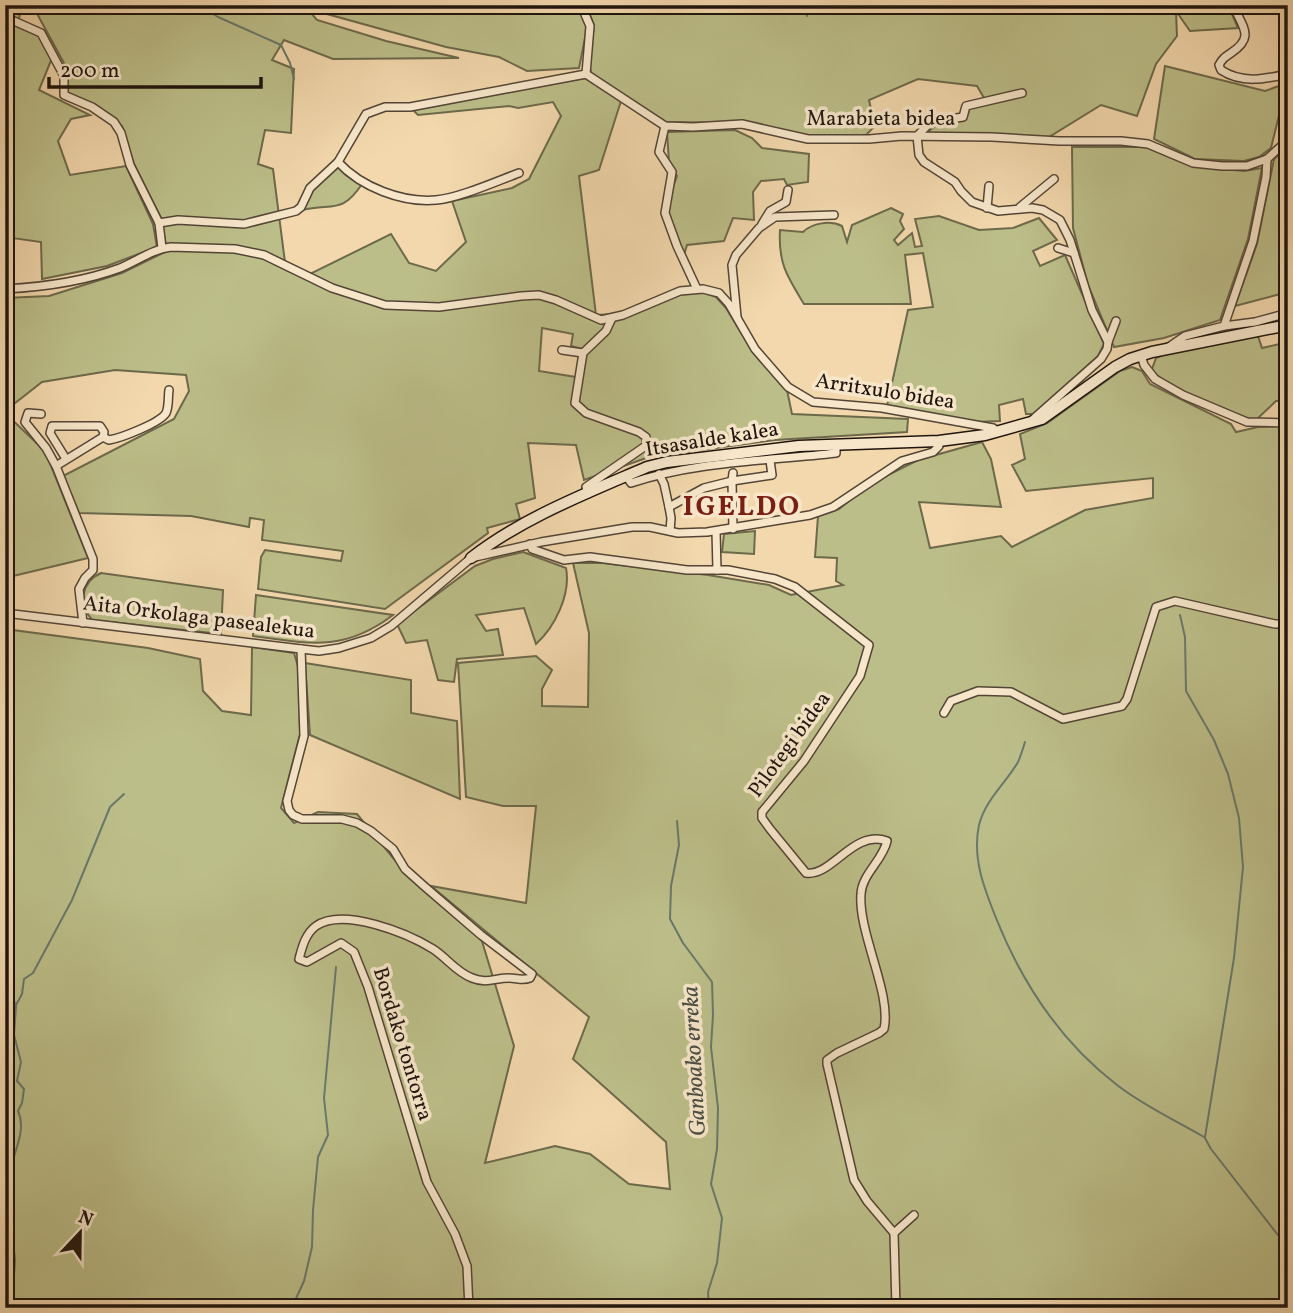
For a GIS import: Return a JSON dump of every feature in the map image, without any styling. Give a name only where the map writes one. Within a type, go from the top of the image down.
[{"type":"street","points":[[581,5],[590,26],[586,74]]},
{"type":"street","points":[[1233,5],[1245,33],[1245,40],[1244,45],[1221,60],[1221,70],[1235,77],[1261,80],[1288,74]]},
{"type":"street","points":[[5,17],[41,33],[64,76],[64,95],[92,107],[114,122],[121,133],[130,165],[159,223],[162,248]]},
{"type":"street","points":[[5,289],[75,280],[118,268],[162,248],[235,249],[264,255],[332,288],[385,305],[439,307],[539,295],[601,320],[680,290],[697,289],[665,213],[672,172],[659,152],[665,126],[586,74],[410,107],[385,107],[366,114],[338,162],[310,188],[301,207],[296,211],[244,224],[178,220],[159,223]]},
{"type":"street","points":[[1022,93],[966,106],[963,117],[928,125],[916,136],[919,155],[924,162],[949,177],[972,202],[998,211],[1032,208],[1052,214],[1065,226],[1092,310],[1108,342]]},
{"type":"street","name":"Marabieta bidea","points":[[665,126],[742,124],[808,139],[992,136],[1059,141],[1121,141],[1148,144],[1193,163],[1247,166],[1267,159]]},
{"type":"street","points":[[1224,326],[1253,241],[1267,159],[1288,140]]},
{"type":"street","points":[[338,162],[384,193],[437,200],[519,173]]},
{"type":"street","points":[[1018,209],[1046,188],[1054,178]]},
{"type":"street","points":[[987,208],[989,186]]},
{"type":"street","points":[[737,318],[732,265],[736,255],[760,228],[770,211],[786,202],[788,190]]},
{"type":"street","points":[[760,228],[775,217],[834,215]]},
{"type":"street","points":[[1058,248],[1074,253]]},
{"type":"street","name":"Arritxulo bidea","points":[[697,289],[719,293],[755,349],[788,387],[813,402],[881,408],[993,428],[998,432]]},
{"type":"street","points":[[1166,349],[1185,336],[1288,313]]},
{"type":"street","points":[[588,494],[586,487],[647,445],[646,437],[639,432],[586,413],[575,403],[583,353],[606,331],[612,318]]},
{"type":"street","points":[[1029,422],[1101,359],[1116,321]]},
{"type":"street","name":"Itsasalde kalea","points":[[471,558],[511,531],[647,467],[667,462],[799,446],[939,441],[998,432],[1042,419],[1115,367],[1141,355],[1288,325]]},
{"type":"street","points":[[562,350],[583,353]]},
{"type":"street","points":[[1141,355],[1144,365],[1155,379],[1183,395],[1247,422],[1288,422]]},
{"type":"street","points":[[103,437],[109,440],[126,436],[164,416],[169,390]]},
{"type":"street","points":[[41,414],[29,414],[25,422],[46,448],[56,466],[95,565],[79,589],[83,623]]},
{"type":"street","points":[[66,458],[50,433],[52,426],[100,426],[104,432],[103,437]]},
{"type":"street","points":[[56,466],[103,437]]},
{"type":"street","name":"Aita Orkolaga pasealekua","points":[[5,613],[319,651],[339,648],[372,638],[391,626],[471,558],[530,544],[632,527],[685,533],[716,531],[822,512],[902,461],[933,452],[939,446],[939,441]]},
{"type":"street","points":[[626,476],[631,483],[659,474],[725,464],[836,453],[836,444]]},
{"type":"street","points":[[668,507],[732,477],[772,475],[770,460]]},
{"type":"street","points":[[659,474],[664,484],[670,531]]},
{"type":"street","points":[[732,477],[733,529]]},
{"type":"street","points":[[511,531],[510,541],[515,548]]},
{"type":"street","points":[[530,544],[532,549],[564,561],[590,557],[687,570],[717,570],[716,531]]},
{"type":"street","name":"Pilotegi bidea","points":[[717,570],[775,579],[795,587],[869,645],[860,676],[804,761],[762,812],[762,818],[806,873],[817,873],[847,850],[860,844],[878,839],[887,841],[861,892],[884,1009],[884,1029],[836,1053],[827,1060],[827,1064],[854,1180],[867,1201],[894,1233]]},
{"type":"street","points":[[944,713],[951,701],[978,691],[1010,692],[1063,719],[1122,706],[1127,699],[1156,607],[1175,601],[1275,624],[1288,624]]},
{"type":"street","name":"Bordako tontorra","points":[[301,649],[304,736],[287,801],[289,810],[302,819],[341,819],[357,823],[371,831],[393,849],[405,869],[424,886],[531,974],[530,978],[523,980],[508,978],[492,982],[474,979],[455,969],[434,950],[411,939],[363,922],[338,918],[315,926],[303,942],[299,959],[307,962],[341,943],[354,953],[371,997],[427,1182],[455,1234],[467,1266],[469,1308]]},
{"type":"street","points":[[895,1308],[894,1233],[914,1215]]},
{"type":"green space","points":[[5,5],[21,5],[18,27],[40,36],[52,58],[39,90],[90,115],[71,119],[58,141],[70,175],[126,166],[153,224],[157,247],[107,266],[42,279],[41,242],[5,237]]},
{"type":"green space","points":[[41,5],[304,5],[317,20],[386,41],[459,58],[333,59],[284,40],[272,60],[294,69],[291,133],[265,130],[258,164],[273,169],[286,270],[304,277],[391,234],[409,263],[436,271],[466,242],[452,201],[512,188],[529,179],[561,116],[553,102],[518,108],[509,106],[418,115],[413,110],[585,78],[621,101],[599,170],[579,176],[596,315],[635,313],[680,293],[702,292],[716,297],[726,308],[754,354],[787,390],[792,414],[908,419],[907,432],[775,440],[649,457],[584,480],[576,445],[528,443],[535,498],[516,504],[520,519],[487,528],[488,533],[385,609],[258,589],[261,557],[265,550],[341,561],[343,551],[262,540],[264,520],[250,518],[249,527],[191,516],[79,513],[63,476],[174,419],[189,391],[186,375],[115,370],[42,382],[5,411],[5,298],[49,296],[122,273],[167,251],[161,218],[134,164],[122,126],[92,104],[68,93],[65,65],[35,10]],"holes":[[[542,328],[573,334],[571,346],[582,349],[576,377],[539,371]]]},
{"type":"green space","points":[[318,5],[577,5],[587,28],[579,68],[527,71],[499,57],[446,47],[327,14]]},
{"type":"green space","points":[[586,5],[1228,5],[1238,28],[1190,31],[1176,11],[1177,36],[1156,64],[1137,116],[1101,105],[1049,137],[924,134],[939,124],[966,119],[970,108],[983,105],[984,98],[977,86],[918,79],[869,100],[875,126],[863,138],[808,137],[742,123],[666,122],[591,73],[589,63],[594,25]]},
{"type":"green space","points":[[1165,66],[1265,91],[1287,83],[1271,148],[1259,157],[1244,161],[1195,159],[1154,139]]},
{"type":"green space","points":[[735,130],[752,138],[762,148],[809,154],[808,182],[787,185],[784,179],[761,181],[753,192],[754,220],[733,218],[724,241],[687,245],[684,255],[669,216],[672,189],[677,176],[669,163],[667,132]]},
{"type":"green space","points":[[1288,146],[1288,292],[1235,306],[1257,244],[1274,159]]},
{"type":"green space","points":[[1072,147],[1146,147],[1192,166],[1244,171],[1262,168],[1248,239],[1220,320],[1164,338],[1114,347],[1088,285],[1073,228]]},
{"type":"green space","points":[[338,167],[362,184],[355,193],[349,200],[337,206],[302,210],[314,189]]},
{"type":"green space","points":[[891,208],[903,214],[900,221],[904,229],[894,240],[898,245],[912,233],[915,247],[922,246],[915,219],[939,216],[979,230],[1013,228],[1039,218],[1057,240],[1033,251],[1040,266],[1065,255],[1104,344],[1098,356],[1035,414],[1026,414],[1023,399],[999,405],[1000,421],[974,422],[887,406],[908,310],[933,307],[923,253],[905,255],[911,304],[804,304],[782,261],[780,230],[803,232],[811,226],[837,224],[842,226],[847,242],[852,225]]},
{"type":"green space","points":[[1258,336],[1262,348],[1288,342],[1288,401],[1276,401],[1256,420],[1183,392],[1152,369],[1156,358],[1163,355]]},
{"type":"green space","points":[[1132,367],[1142,371],[1150,384],[1231,424],[1236,432],[1258,427],[1284,426],[1288,435],[1288,1308],[5,1308],[5,629],[148,648],[200,659],[203,691],[222,711],[251,715],[252,647],[294,653],[299,670],[300,734],[281,808],[294,823],[318,812],[357,814],[403,870],[481,938],[514,1046],[485,1163],[555,1146],[590,1154],[629,1184],[670,1189],[666,1142],[573,1059],[589,1017],[431,886],[526,903],[536,806],[503,806],[466,797],[458,663],[536,656],[552,670],[542,689],[542,706],[588,707],[589,633],[573,563],[603,563],[708,575],[769,585],[791,595],[843,585],[836,581],[837,558],[815,557],[818,516],[839,509],[870,484],[918,460],[982,442],[991,459],[1001,507],[919,502],[930,548],[1001,536],[1012,547],[1085,510],[1153,498],[1153,478],[1026,491],[1012,465],[1025,459],[1020,434],[1047,423],[1120,371]]},
{"type":"green space","points":[[5,413],[45,451],[88,558],[5,578]]},
{"type":"green space","points":[[755,531],[754,554],[722,552],[724,534]]},
{"type":"green space","points":[[523,552],[566,568],[564,599],[549,629],[536,644],[524,608],[476,615],[486,631],[498,629],[503,655],[457,659],[454,682],[438,680],[427,640],[406,643],[397,624],[475,566]]},
{"type":"green space","points":[[101,573],[223,590],[221,634],[92,620],[85,607],[84,594],[89,582]]},
{"type":"green space","points":[[256,595],[393,615],[375,627],[342,640],[309,643],[253,636]]},
{"type":"green space","points":[[305,663],[411,680],[411,713],[457,721],[460,799],[310,735]]},
{"type":"waterway","points":[[199,5],[218,17],[281,45],[294,79]]},
{"type":"waterway","points":[[805,5],[807,16]]},
{"type":"waterway","points":[[1180,615],[1185,637],[1186,691],[1214,740],[1228,774],[1239,818],[1243,867],[1234,958],[1205,1137]]},
{"type":"waterway","points":[[1025,742],[1018,762],[986,808],[977,837],[978,861],[984,884],[1006,942],[1045,1010],[1078,1050],[1127,1093],[1204,1137]]},
{"type":"waterway","points":[[16,1005],[22,994],[24,979],[33,973],[72,900],[110,807],[124,794]]},
{"type":"waterway","name":"Ganboako erreka","points":[[677,821],[679,845],[671,886],[670,919],[683,943],[712,982],[711,1047],[718,1108],[717,1149],[711,1184],[722,1218],[717,1263],[708,1292],[709,1308]]},
{"type":"waterway","points":[[295,1308],[294,1303],[304,1281],[312,1247],[318,1157],[328,1135],[324,1098],[336,967]]},
{"type":"waterway","points":[[5,970],[10,978],[10,991],[16,1006],[14,1035],[21,1062],[17,1081],[24,1089],[18,1111],[21,1128],[10,1171],[10,1196],[6,1214],[14,1254],[13,1290],[16,1308]]},
{"type":"waterway","points":[[1205,1138],[1288,1248]]},
{"type":"district","name":"IGELDO","points":[[742,507]]}]
